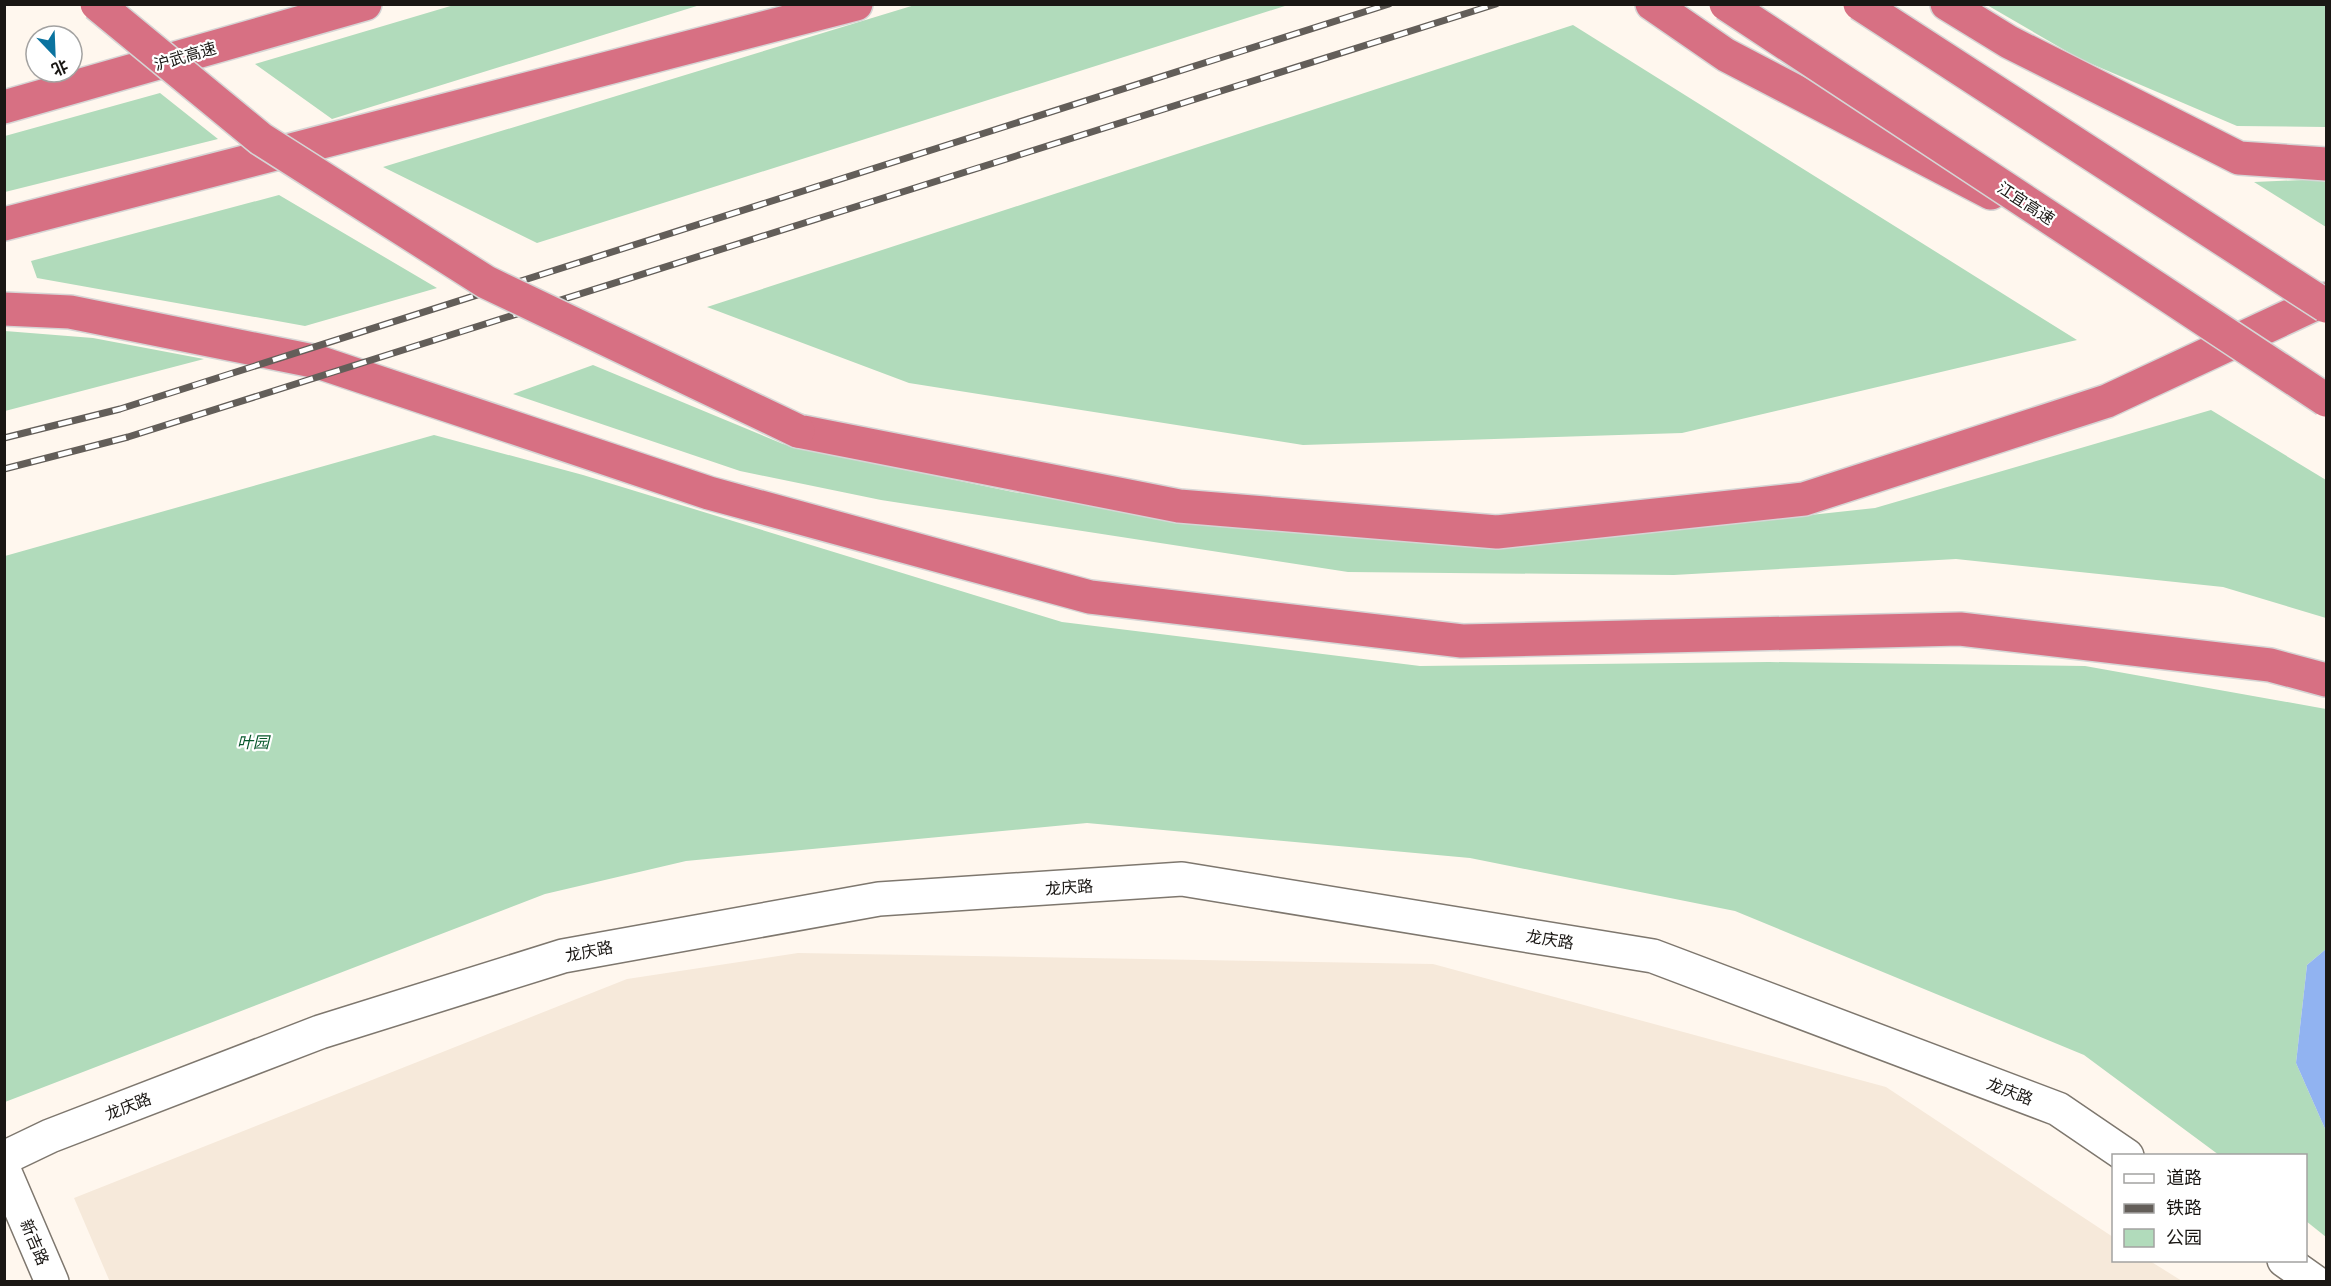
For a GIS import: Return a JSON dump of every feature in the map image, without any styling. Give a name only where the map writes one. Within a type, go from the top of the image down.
[{"type":"highway","points":[[97,4],[261,139],[486,282],[798,430],[1179,506],[1497,532],[1804,499],[2107,401],[2326,299]]},
{"type":"highway","name":"沪武高速","points":[[4,107],[365,4]]},
{"type":"highway","points":[[4,224],[856,4]]},
{"type":"highway","points":[[1652,4],[1726,55],[2091,246]]},
{"type":"highway","name":"江宜高速","points":[[1726,4],[2326,400]]},
{"type":"highway","points":[[1860,4],[2326,306]]},
{"type":"highway","points":[[1947,4],[2009,42],[2239,158],[2326,164]]},
{"type":"highway","points":[[4,309],[70,312],[318,362],[710,493],[1090,597],[1462,641],[1960,629],[2270,665],[2326,680]]},
{"type":"street","name":"龙庆路","points":[[4,1158],[50,1136],[320,1032],[563,956],[879,900],[1182,879],[1653,956],[2058,1109],[2126,1154]]},
{"type":"street","name":"新吉路","points":[[4,1170],[52,1281]]},
{"type":"street","points":[[2287,1262],[2316,1281]]},
{"type":"shaded area","points":[[798,953],[1433,964],[1886,1087],[2112,1236],[2112,1262],[2152,1262],[2182,1281],[110,1282],[74,1198],[627,979]]},
{"type":"green space","points":[[918,4],[1288,5],[537,243],[383,167]]},
{"type":"green space","points":[[454,5],[700,5],[332,119],[255,64]]},
{"type":"green space","points":[[1987,5],[2326,5],[2326,127],[2237,126],[2080,59]]},
{"type":"green space","points":[[1573,25],[2077,340],[1682,433],[1303,445],[909,383],[707,307]]},
{"type":"green space","points":[[160,93],[218,139],[5,192],[5,136]]},
{"type":"green space","points":[[2326,179],[2326,227],[2254,182]]},
{"type":"green space","points":[[279,195],[437,288],[305,326],[37,278],[31,261]]},
{"type":"green space","points":[[5,331],[93,338],[204,359],[5,411]]},
{"type":"green space","points":[[593,365],[783,444],[1013,492],[1301,529],[1551,543],[1875,508],[2211,410],[2326,480],[2326,618],[2223,587],[1956,559],[1674,575],[1348,572],[881,500],[740,471],[513,394]]},
{"type":"green space","name":"叶园","points":[[434,435],[583,475],[1062,622],[1420,666],[1769,662],[2085,666],[2326,709],[2326,949],[2307,965],[2296,1063],[2326,1131],[2326,1237],[2307,1222],[2307,1154],[2218,1154],[2084,1055],[1735,911],[1470,858],[1087,823],[686,861],[545,894],[5,1102],[5,556]]},
{"type":"water","points":[[2326,949],[2326,1131],[2296,1063],[2307,965]]},
{"type":"railway","points":[[4,438],[120,409],[1389,4]]},
{"type":"railway","points":[[4,469],[128,437],[1496,4]]}]
